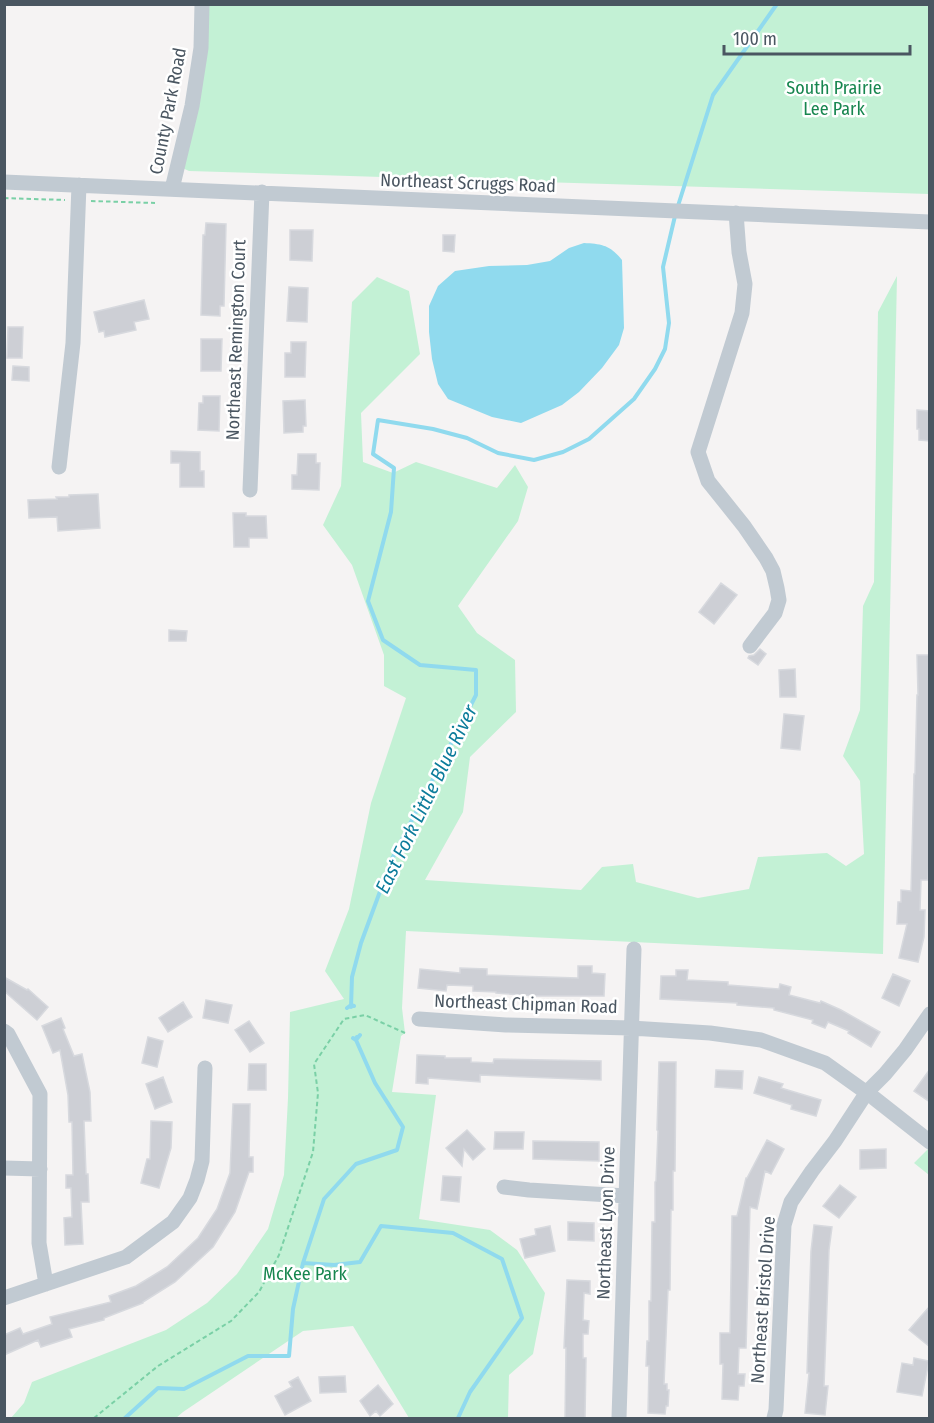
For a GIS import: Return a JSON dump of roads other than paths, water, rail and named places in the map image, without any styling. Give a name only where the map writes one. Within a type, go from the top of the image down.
[{"type":"street","name":"County Park Road","points":[[172,189],[192,106],[201,48],[202,4]]},
{"type":"street","name":"Northeast Scruggs Road","points":[[4,182],[930,222]]},
{"type":"street","points":[[59,467],[73,343],[79,185]]},
{"type":"street","name":"Northeast Remington Court","points":[[250,490],[262,192]]},
{"type":"street","points":[[736,213],[739,252],[745,284],[742,313],[698,452],[708,481],[744,526],[773,572],[779,600],[776,613],[750,646]]},
{"type":"street","name":"Northeast Chipman Road","points":[[631,1028],[634,949]]},
{"type":"street","name":"Northeast Bristol Drive","points":[[774,1419],[784,1225],[791,1202],[867,1092],[905,1050],[930,1014]]},
{"type":"street","name":"Northeast Chipman Road","points":[[419,1019],[506,1025],[631,1028],[710,1033],[761,1040],[825,1063],[867,1092],[930,1142]]},
{"type":"street","name":"Northeast Lyon Drive","points":[[619,1419],[631,1028]]},
{"type":"street","points":[[4,1031],[14,1044],[40,1094],[39,1243],[46,1284]]},
{"type":"street","points":[[4,1298],[126,1257],[172,1222],[190,1198],[202,1161],[205,1068]]},
{"type":"street","points":[[4,1168],[40,1169]]},
{"type":"street","points":[[504,1187],[626,1196]]},
{"type":"water","points":[[584,243],[605,246],[614,251],[622,260],[624,328],[619,345],[602,368],[579,392],[562,405],[521,423],[492,417],[448,399],[438,384],[429,332],[429,306],[438,286],[455,271],[550,261],[569,248]]},
{"type":"waterway","name":"East Fork Little Blue River","points":[[677,209],[713,95],[777,4]]},
{"type":"waterway","name":"East Fork Little Blue River","points":[[351,1007],[352,977],[361,943],[392,859],[476,695],[476,670],[420,665],[383,640],[368,601],[391,512],[394,468],[373,454],[378,420],[433,429],[467,438],[498,453],[534,460],[563,452],[589,439],[634,399],[655,369],[665,349],[669,323],[663,267],[675,216]]},
{"type":"waterway","name":"East Fork Little Blue River","points":[[347,1008],[354,1006]]},
{"type":"waterway","name":"East Fork Little Blue River","points":[[353,1038],[356,1040],[360,1035]]},
{"type":"waterway","name":"East Fork Little Blue River","points":[[125,1418],[158,1388],[184,1389],[248,1356],[289,1356],[293,1309],[303,1263],[324,1199],[356,1164],[397,1150],[403,1127],[375,1083],[356,1040],[357,1037]]},
{"type":"waterway","points":[[303,1263],[334,1265],[360,1262],[381,1226],[453,1233],[502,1259],[522,1318],[470,1392],[458,1418]]},
{"type":"park label","name":"South Prairie Lee Park","points":[[834,98]]},
{"type":"park label","name":"McKee Park","points":[[305,1274]]}]
